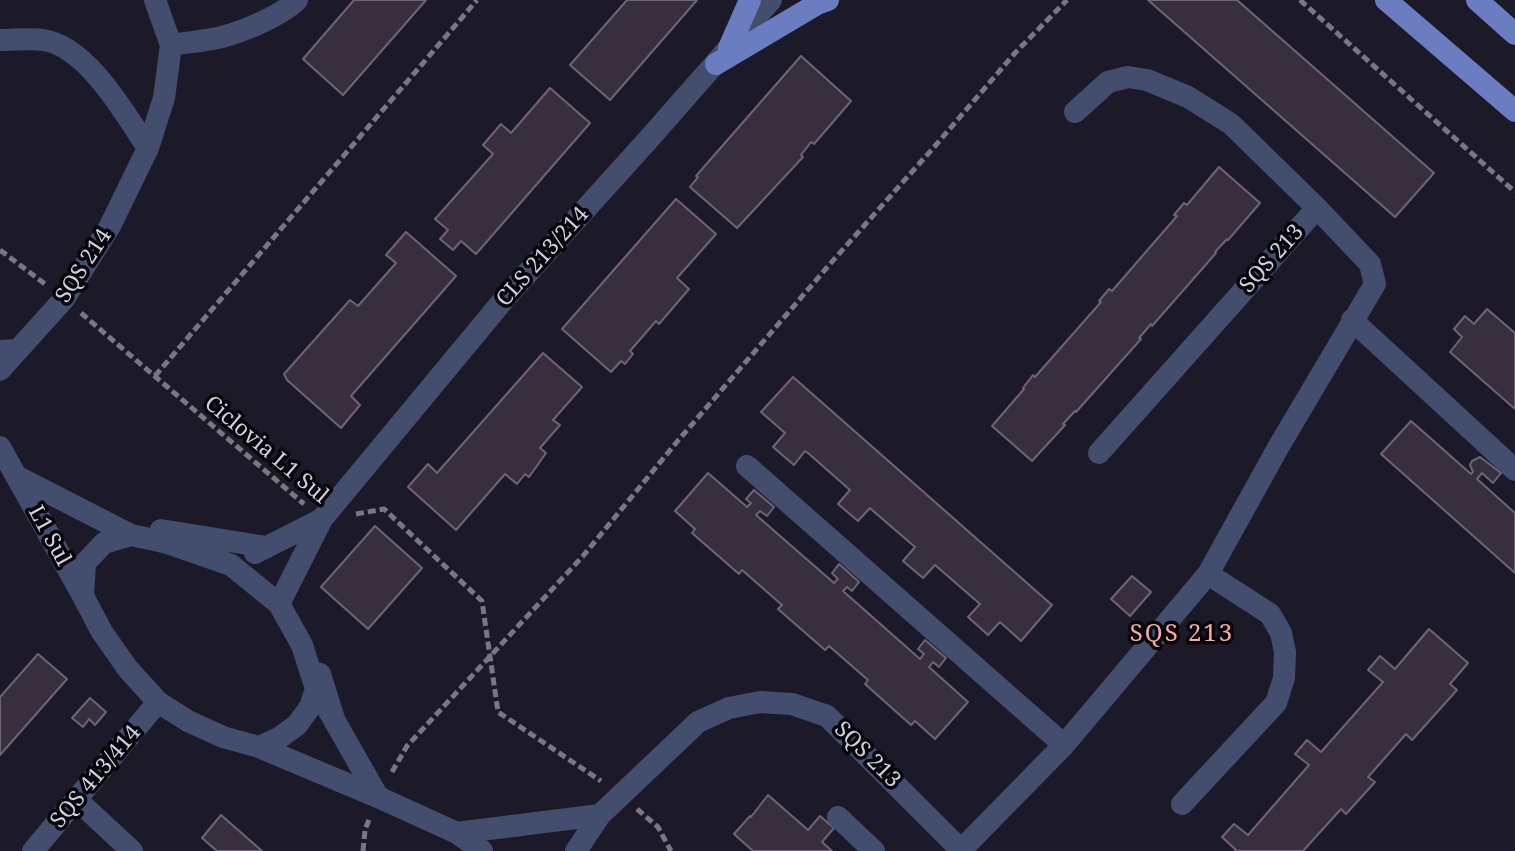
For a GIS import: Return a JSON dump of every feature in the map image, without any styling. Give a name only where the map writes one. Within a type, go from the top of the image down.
[{"type":"main road","points":[[722,56],[750,0]]},
{"type":"main road","points":[[722,56],[828,0]]},
{"type":"main road","points":[[1386,0],[1515,111]]},
{"type":"main road","points":[[1477,0],[1515,34]]},
{"type":"street","name":"SQS 214","points":[[0,370],[9,350],[64,299],[110,226],[148,148],[164,98],[171,45],[155,0]]},
{"type":"street","points":[[171,45],[222,36],[290,7],[297,0]]},
{"type":"street","name":"CLS 213/214","points":[[279,604],[322,519],[506,297],[771,0]]},
{"type":"street","points":[[0,40],[45,40],[76,54],[106,86],[148,148]]},
{"type":"street","name":"SQS 213","points":[[576,851],[600,815],[698,722],[729,708],[760,702],[792,704],[827,716],[962,850],[1064,745],[1208,574],[1375,284],[1370,264],[1231,124],[1188,97],[1147,80],[1128,77],[1108,82],[1075,112]]},
{"type":"street","name":"SQS 213","points":[[1099,453],[1317,208]]},
{"type":"street","points":[[1352,320],[1515,470]]},
{"type":"street","name":"L1 Sul","points":[[0,447],[83,596]]},
{"type":"street","points":[[747,466],[1064,745]]},
{"type":"street","name":"L1 Sul","points":[[16,476],[131,535]]},
{"type":"street","points":[[97,519],[266,547]]},
{"type":"street","name":"CLS 213/214","points":[[231,565],[322,519]]},
{"type":"street","points":[[378,797],[316,689],[302,645],[279,604],[231,565],[168,543],[131,535],[104,543],[85,563],[83,596],[102,632],[128,669],[158,702],[188,721],[223,737],[259,747],[457,833],[482,851]]},
{"type":"street","points":[[1182,804],[1276,703],[1284,678],[1285,652],[1281,633],[1270,614],[1208,574]]},
{"type":"street","points":[[291,580],[335,722]]},
{"type":"street","points":[[259,747],[297,725],[310,707],[316,689]]},
{"type":"street","name":"SQS 413/414","points":[[33,851],[158,702]]},
{"type":"street","points":[[77,800],[132,851]]},
{"type":"street","points":[[457,833],[600,815]]},
{"type":"street","points":[[838,817],[874,851]]},
{"type":"path","points":[[155,376],[477,0]]},
{"type":"path","points":[[363,851],[365,830],[378,797],[407,746],[583,556],[830,264],[1015,53],[1067,0]]},
{"type":"path","points":[[1300,0],[1515,192]]},
{"type":"path","name":"Ciclovia L1 Sul","points":[[0,250],[64,299],[322,519],[384,509],[482,601],[498,712],[623,795],[658,827],[671,851]]},
{"type":"building","points":[[354,0],[426,0],[343,95],[303,59]]},
{"type":"building","points":[[627,0],[697,0],[610,100],[570,65]]},
{"type":"building","points":[[1148,0],[1237,0],[1434,173],[1395,217]]},
{"type":"building","points":[[801,56],[851,101],[737,228],[690,187],[696,176]]},
{"type":"building","points":[[550,88],[590,123],[476,254],[461,241],[453,250],[440,239],[448,230],[435,219],[493,154],[483,145],[501,124],[511,133]]},
{"type":"building","points":[[1219,167],[1260,203],[1032,461],[992,426],[1033,375],[1035,377],[1109,289],[1112,291],[1177,216],[1174,215],[1184,203],[1187,205]]},
{"type":"building","points":[[676,199],[716,234],[677,278],[689,289],[630,351],[633,354],[625,364],[621,361],[611,372],[562,329]]},
{"type":"building","points":[[406,232],[456,276],[351,396],[360,405],[341,428],[284,374],[350,300],[358,306],[396,263],[386,255]]},
{"type":"building","points":[[1487,309],[1515,333],[1515,409],[1450,352],[1462,337],[1454,329],[1465,316],[1474,324]]},
{"type":"building","points":[[543,353],[582,387],[553,420],[560,425],[540,448],[546,453],[529,477],[525,474],[517,484],[505,474],[456,530],[408,487],[428,464],[437,473]]},
{"type":"building","points":[[793,377],[1052,605],[1021,641],[1000,622],[988,635],[968,617],[980,604],[935,565],[923,578],[903,561],[915,547],[870,508],[858,521],[838,504],[850,490],[808,453],[805,451],[794,465],[773,447],[785,433],[761,412]]},
{"type":"building","points":[[1411,421],[1471,474],[1472,461],[1480,457],[1501,473],[1493,483],[1482,473],[1477,479],[1515,513],[1515,573],[1381,454]]},
{"type":"building","points":[[708,473],[747,507],[751,503],[746,499],[754,490],[774,507],[767,516],[760,511],[756,515],[834,583],[838,579],[832,573],[839,564],[859,582],[852,591],[847,587],[843,591],[920,659],[924,654],[918,649],[925,640],[946,658],[939,667],[933,662],[929,667],[968,702],[935,739],[915,721],[911,725],[865,684],[868,680],[829,646],[825,650],[778,609],[782,605],[742,570],[739,574],[692,533],[695,529],[675,511]]},
{"type":"building","points":[[375,526],[422,568],[368,629],[321,587]]},
{"type":"building","points":[[1132,576],[1151,592],[1130,616],[1111,599]]},
{"type":"building","points":[[1429,629],[1468,663],[1450,684],[1457,690],[1412,740],[1406,734],[1368,777],[1375,782],[1346,814],[1341,809],[1303,851],[1235,851],[1222,837],[1234,824],[1248,835],[1309,765],[1295,754],[1307,740],[1321,752],[1383,682],[1368,670],[1380,656],[1395,669]]},
{"type":"building","points":[[38,654],[67,679],[0,755],[0,697]]},
{"type":"building","points":[[90,698],[106,712],[95,725],[89,719],[83,727],[72,718]]},
{"type":"building","points":[[768,795],[808,830],[820,816],[834,828],[822,842],[832,851],[753,851],[734,834]]},
{"type":"building","points":[[221,815],[262,851],[217,851],[202,838]]},
{"type":"district","name":"SQS 213","points":[[1182,634]]}]
